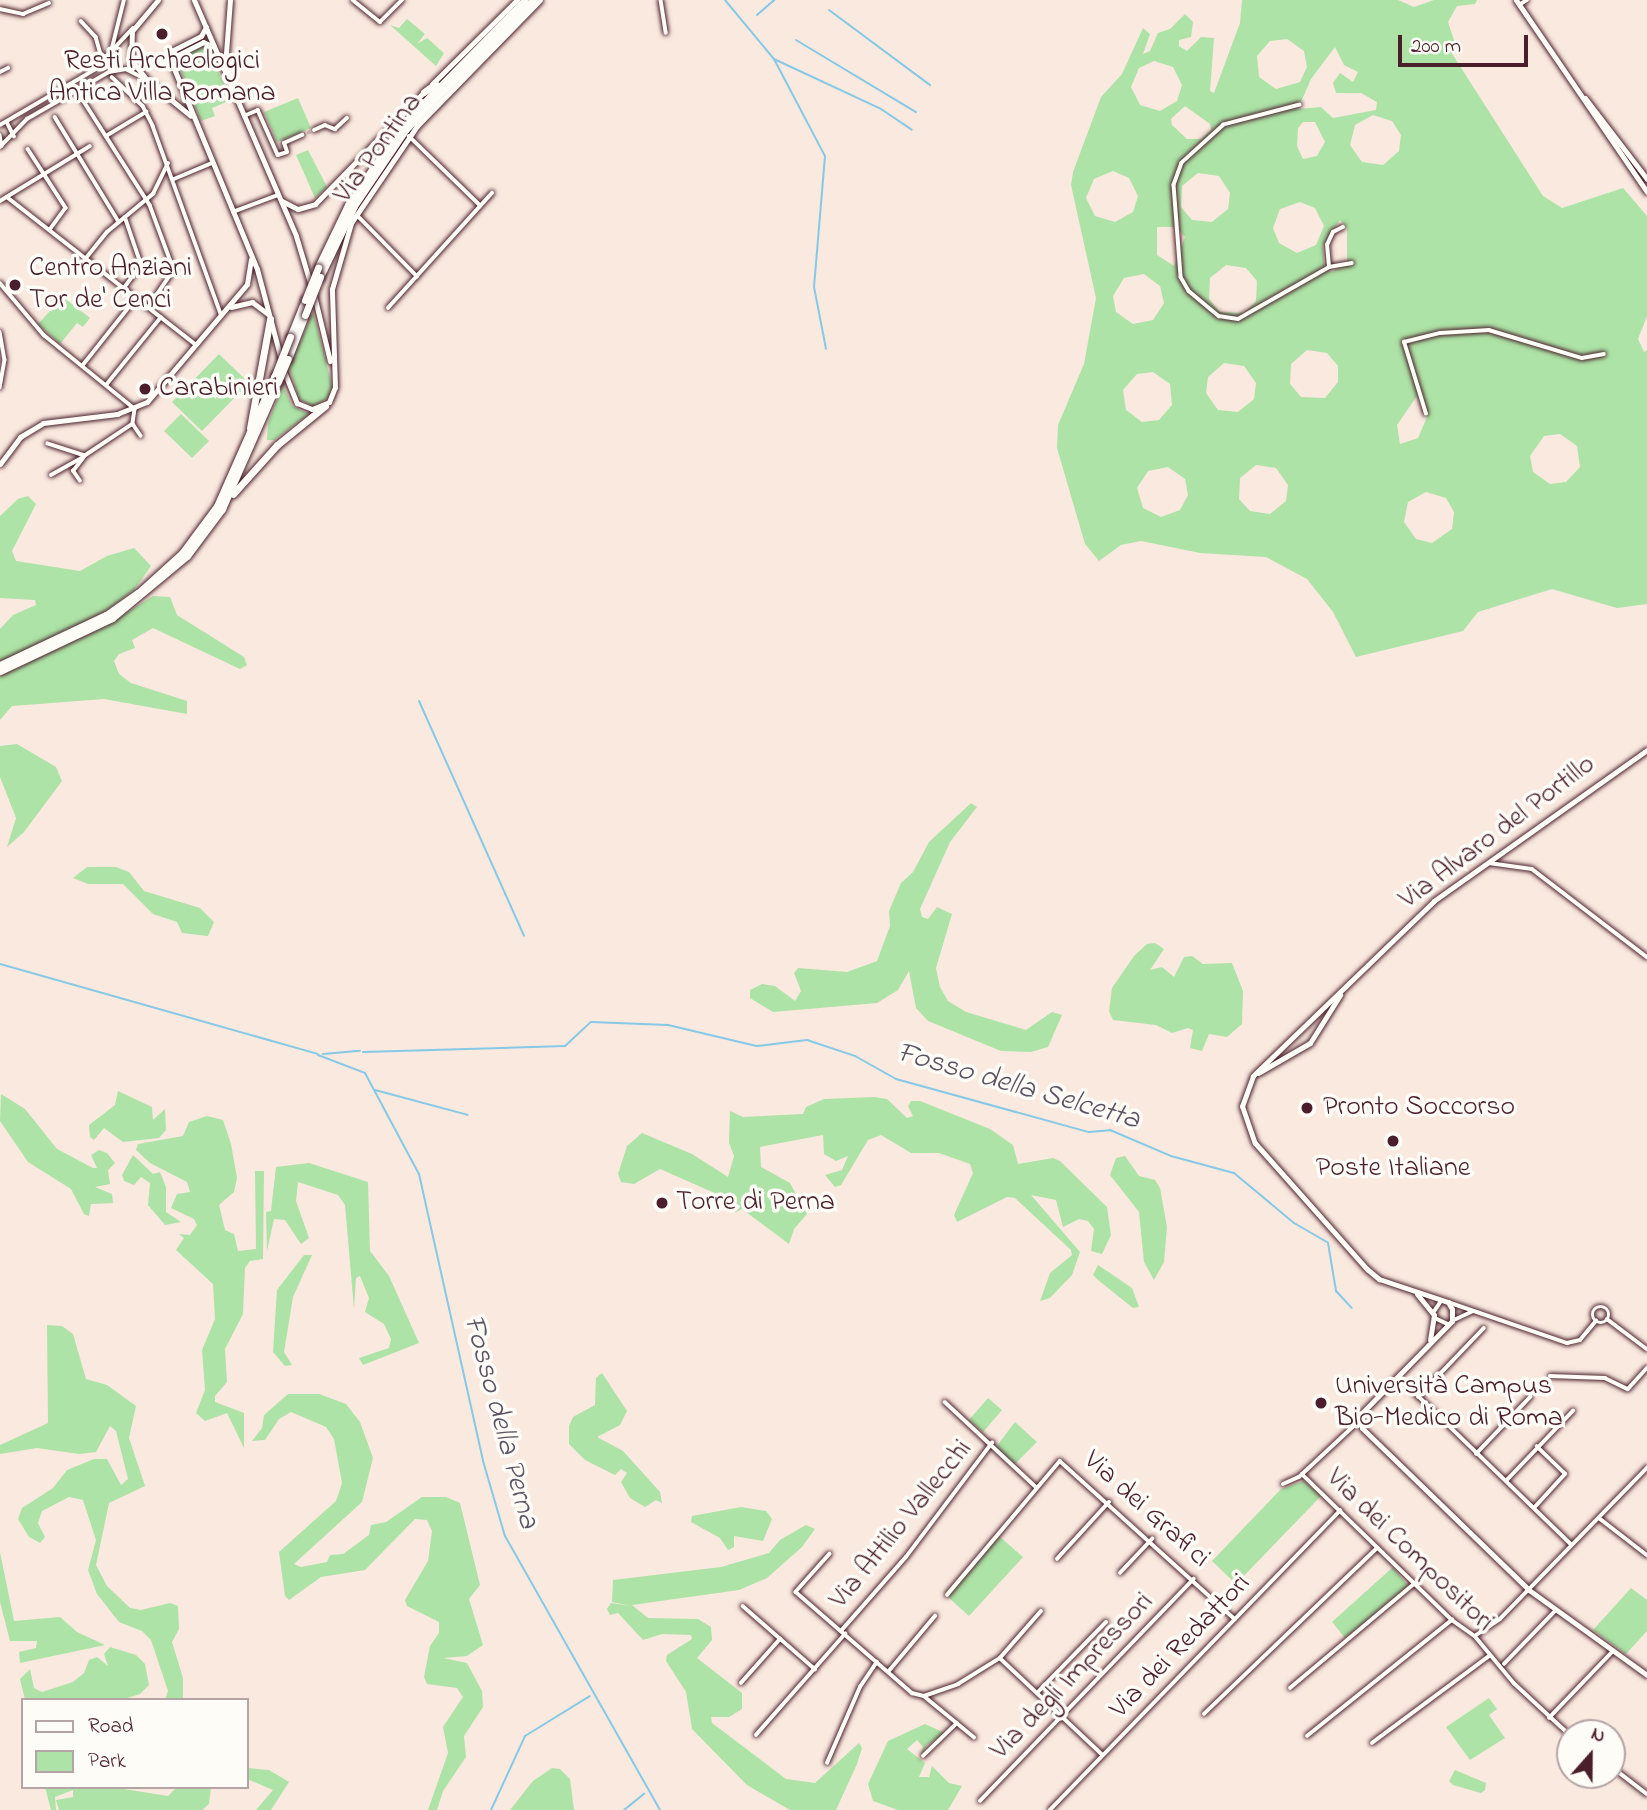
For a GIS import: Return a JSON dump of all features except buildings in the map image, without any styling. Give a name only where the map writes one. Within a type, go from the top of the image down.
[{"type":"highway","points":[[0,665],[106,615],[165,569],[217,506],[288,359],[320,277],[368,182],[407,129],[457,71],[525,0]]},
{"type":"highway","points":[[222,509],[277,379],[290,337],[318,268],[370,169],[402,125],[533,0]]},
{"type":"highway","points":[[424,92],[457,71]]},
{"type":"highway","points":[[246,446],[271,318]]},
{"type":"highway","points":[[0,671],[112,618],[143,597],[187,556],[262,461],[327,404]]},
{"type":"street","points":[[110,53],[124,0]]},
{"type":"street","points":[[0,125],[103,61],[158,0]]},
{"type":"street","points":[[194,0],[279,197],[316,302],[333,370]]},
{"type":"street","points":[[353,0],[380,22],[402,0]]},
{"type":"street","name":"Via Pontina","points":[[279,197],[298,209],[311,207],[517,0]]},
{"type":"street","name":"Via Pontina","points":[[327,404],[335,387],[331,299],[338,255],[356,214],[409,135],[540,0]]},
{"type":"street","points":[[661,0],[666,33]]},
{"type":"street","points":[[1527,0],[1518,3],[1647,192]]},
{"type":"street","points":[[229,2],[226,52],[231,87]]},
{"type":"street","points":[[0,9],[23,14],[49,3]]},
{"type":"street","points":[[81,21],[97,38],[103,61]]},
{"type":"street","points":[[136,23],[130,55],[148,81]]},
{"type":"street","points":[[206,27],[200,37],[173,50],[170,59],[250,252],[293,399],[307,408],[327,404]]},
{"type":"street","points":[[170,59],[203,42],[216,50]]},
{"type":"street","points":[[0,72],[8,68]]},
{"type":"street","points":[[1,147],[27,119],[117,70],[131,71],[148,81],[193,118]]},
{"type":"street","points":[[112,77],[146,112],[224,313]]},
{"type":"street","points":[[1578,90],[1606,120],[1647,179]]},
{"type":"street","points":[[78,92],[147,199],[174,272],[149,307]]},
{"type":"street","points":[[1300,105],[1224,125],[1182,163],[1174,185],[1178,264],[1189,291],[1219,316],[1238,319],[1329,267],[1352,263]]},
{"type":"street","points":[[244,116],[258,110],[278,155],[288,152],[284,143],[302,135]]},
{"type":"street","points":[[106,136],[146,112]]},
{"type":"street","points":[[55,117],[118,222]]},
{"type":"street","points":[[314,130],[325,125],[335,129],[347,118]]},
{"type":"street","points":[[7,122],[14,136]]},
{"type":"street","points":[[0,135],[1,147]]},
{"type":"street","points":[[409,135],[480,205]]},
{"type":"street","points":[[0,201],[90,146]]},
{"type":"street","points":[[28,149],[66,209],[50,230]]},
{"type":"street","points":[[86,258],[118,222],[147,199],[168,163]]},
{"type":"street","points":[[174,179],[212,163]]},
{"type":"street","points":[[388,308],[492,193]]},
{"type":"street","points":[[7,197],[197,346]]},
{"type":"street","points":[[233,212],[279,197]]},
{"type":"street","points":[[356,214],[417,275]]},
{"type":"street","points":[[124,217],[141,266],[124,288]]},
{"type":"street","points":[[1329,267],[1327,245],[1333,232],[1343,227]]},
{"type":"street","points":[[0,464],[20,437],[43,423],[135,409],[150,400],[250,280],[250,252]]},
{"type":"street","points":[[0,283],[41,332],[135,409]]},
{"type":"street","points":[[82,366],[136,298]]},
{"type":"street","points":[[316,302],[326,308],[331,299]]},
{"type":"street","points":[[224,313],[239,302],[252,302],[271,318]]},
{"type":"street","points":[[106,385],[161,317]]},
{"type":"street","points":[[1426,414],[1404,342],[1440,333],[1489,330],[1582,358],[1604,354]]},
{"type":"street","points":[[0,332],[5,360],[0,388]]},
{"type":"street","points":[[51,475],[132,424],[135,409]]},
{"type":"street","points":[[132,424],[141,436]]},
{"type":"street","points":[[48,444],[85,456]]},
{"type":"street","points":[[80,481],[73,471],[85,456]]},
{"type":"street","name":"Via Alvaro del Portillo","points":[[1252,1076],[1439,896],[1647,750]]},
{"type":"street","points":[[1487,863],[1513,863],[1532,869],[1647,957]]},
{"type":"street","name":"Via Alvaro del Portillo","points":[[1252,1076],[1297,1052],[1320,1030],[1348,984]]},
{"type":"street","points":[[1307,1023],[1315,1023],[1320,1030]]},
{"type":"street","points":[[1293,1037],[1290,1047],[1297,1052]]},
{"type":"street","points":[[1252,1076],[1242,1106],[1251,1137],[1367,1269],[1412,1290],[1568,1344],[1580,1340],[1596,1321],[1607,1319],[1647,1349]]},
{"type":"street","points":[[1412,1290],[1434,1315],[1451,1323]]},
{"type":"street","points":[[1425,1348],[1434,1315],[1446,1301]]},
{"type":"street","points":[[1446,1301],[1451,1323]]},
{"type":"street","points":[[1596,1321],[1593,1314],[1600,1308],[1607,1311],[1607,1319]]},
{"type":"street","points":[[1283,1485],[1302,1475],[1359,1422],[1451,1323],[1465,1312],[1477,1312]]},
{"type":"street","points":[[1418,1397],[1484,1328]]},
{"type":"street","points":[[1550,1376],[1606,1378],[1628,1389],[1647,1368]]},
{"type":"street","points":[[1408,1386],[1572,1545]]},
{"type":"street","points":[[1476,1454],[1530,1397]]},
{"type":"street","points":[[945,1402],[992,1443],[1036,1488],[947,1595]]},
{"type":"street","points":[[1506,1482],[1573,1411]]},
{"type":"street","points":[[1359,1422],[1529,1590],[1647,1675]]},
{"type":"street","name":"Via Attilio Vallecchi","points":[[756,1735],[815,1669],[906,1557],[992,1443]]},
{"type":"street","points":[[1534,1508],[1565,1475],[1537,1447]]},
{"type":"street","name":"Via dei Grafici","points":[[1036,1488],[1060,1461],[1152,1539],[1235,1619]]},
{"type":"street","points":[[1475,1636],[1491,1628],[1647,1468]]},
{"type":"street","name":"Via dei Compositori","points":[[1302,1475],[1452,1620],[1475,1636],[1489,1656],[1556,1724]]},
{"type":"street","points":[[1057,1559],[1109,1502]]},
{"type":"street","name":"Via dei Redattori","points":[[1050,1810],[1340,1511]]},
{"type":"street","points":[[1599,1518],[1647,1555]]},
{"type":"street","points":[[1120,1573],[1152,1539]]},
{"type":"street","points":[[1205,1713],[1377,1548]]},
{"type":"street","points":[[830,1554],[796,1592],[912,1693],[924,1696],[974,1737]]},
{"type":"street","name":"Via degli Impressori","points":[[980,1801],[1194,1579]]},
{"type":"street","points":[[1290,1688],[1414,1584]]},
{"type":"street","points":[[743,1606],[815,1669]]},
{"type":"street","points":[[1504,1664],[1556,1610]]},
{"type":"street","points":[[924,1696],[968,1680],[1000,1658],[1041,1611]]},
{"type":"street","points":[[888,1672],[935,1616]]},
{"type":"street","points":[[1307,1736],[1452,1620]]},
{"type":"street","points":[[1039,1691],[1106,1622]]},
{"type":"street","points":[[741,1683],[780,1639]]},
{"type":"street","points":[[1549,1718],[1614,1650]]},
{"type":"street","points":[[1372,1743],[1489,1656]]},
{"type":"street","points":[[1000,1658],[1039,1691],[1103,1755]]},
{"type":"street","points":[[827,1763],[860,1687],[877,1662]]},
{"type":"street","points":[[923,1756],[957,1723]]},
{"type":"street","points":[[1626,1778],[1647,1794]]},
{"type":"green space","points":[[1242,0],[1398,0],[1414,7],[1434,0],[1477,0],[1475,4],[1457,6],[1448,22],[1455,43],[1451,52],[1543,196],[1562,208],[1623,188],[1647,216],[1647,316],[1638,339],[1644,352],[1647,350],[1647,604],[1617,608],[1552,589],[1478,612],[1463,631],[1356,657],[1333,612],[1307,579],[1266,557],[1200,553],[1141,541],[1121,545],[1099,561],[1085,544],[1057,448],[1058,425],[1084,364],[1096,298],[1071,185],[1073,172],[1101,97],[1122,74],[1143,28],[1150,34],[1143,54],[1150,51],[1158,33],[1170,29],[1185,14],[1193,22],[1191,37],[1179,40],[1179,46],[1187,51],[1201,37],[1214,38],[1210,91],[1214,93],[1240,23]],"holes":[[[1287,39],[1304,51],[1307,67],[1300,82],[1276,89],[1259,77],[1257,56],[1270,41]],[[1335,47],[1344,65],[1358,72],[1353,82],[1340,73],[1333,83],[1336,93],[1361,93],[1377,102],[1376,110],[1333,118],[1321,107],[1298,109],[1311,79]],[[1154,61],[1173,67],[1182,85],[1177,101],[1160,111],[1140,105],[1131,87],[1139,68]],[[1185,106],[1210,124],[1211,130],[1201,139],[1187,139],[1172,125],[1171,119]],[[1373,115],[1392,121],[1401,135],[1399,151],[1383,165],[1362,162],[1350,145],[1355,125]],[[1303,122],[1315,122],[1325,142],[1317,156],[1303,159],[1297,146],[1298,128]],[[1113,171],[1129,178],[1138,196],[1133,212],[1115,222],[1095,216],[1086,198],[1094,179]],[[1198,173],[1219,176],[1230,193],[1228,209],[1212,222],[1192,220],[1181,207],[1182,186]],[[1300,202],[1315,208],[1324,226],[1316,245],[1297,253],[1279,243],[1273,228],[1280,209]],[[1340,220],[1347,228],[1347,261],[1332,272],[1324,268],[1323,246]],[[1157,227],[1176,227],[1185,237],[1174,266],[1157,255]],[[1226,265],[1246,268],[1257,281],[1256,301],[1244,313],[1220,312],[1209,299],[1210,278]],[[1144,274],[1160,286],[1164,303],[1153,320],[1133,324],[1116,312],[1113,296],[1124,278]],[[1307,350],[1327,353],[1338,366],[1338,382],[1325,398],[1301,397],[1290,384],[1291,364]],[[1224,363],[1244,366],[1256,383],[1254,399],[1238,412],[1218,410],[1206,393],[1208,377]],[[1153,372],[1170,384],[1172,405],[1159,420],[1142,422],[1126,410],[1123,390],[1137,374]],[[1417,396],[1427,417],[1418,438],[1400,444],[1397,425]],[[1560,434],[1577,446],[1580,467],[1566,482],[1550,484],[1533,472],[1530,456],[1544,436]],[[1256,465],[1276,468],[1288,485],[1286,501],[1270,514],[1250,511],[1239,499],[1240,478]],[[1168,467],[1185,479],[1188,495],[1180,510],[1161,517],[1143,508],[1137,488],[1148,471]],[[1426,492],[1446,498],[1454,512],[1452,529],[1432,543],[1416,539],[1404,522],[1408,502]]]},
{"type":"green space","points":[[407,19],[425,34],[417,44],[427,38],[444,53],[436,66],[390,25],[399,28]]},
{"type":"green space","points":[[206,44],[231,100],[212,108],[215,116],[201,121],[176,58]]},
{"type":"green space","points":[[298,98],[311,128],[277,142],[264,112]]},
{"type":"green space","points":[[308,150],[327,187],[315,198],[296,155]]},
{"type":"green space","points":[[63,297],[90,318],[83,327],[77,323],[60,344],[38,324]]},
{"type":"green space","points":[[313,312],[332,385],[329,397],[314,407],[299,399],[289,367]]},
{"type":"green space","points":[[219,354],[249,383],[202,431],[172,402]]},
{"type":"green space","points":[[283,385],[292,406],[309,414],[274,440],[267,440],[268,423]]},
{"type":"green space","points":[[181,414],[209,441],[192,458],[164,431]]},
{"type":"green space","points":[[28,496],[36,504],[12,551],[16,561],[80,571],[107,556],[134,548],[151,566],[134,590],[102,614],[0,662],[0,629],[13,615],[36,605],[35,600],[0,598],[0,516],[18,499]]},
{"type":"green space","points":[[153,596],[170,597],[177,615],[244,657],[247,665],[240,669],[153,628],[132,640],[135,648],[119,654],[114,661],[119,674],[131,683],[187,701],[187,714],[104,699],[12,706],[0,720],[0,676],[102,628]]},
{"type":"green space","points":[[17,744],[56,767],[62,781],[24,832],[7,847],[16,818],[0,777],[0,746]]},
{"type":"green space","points":[[971,803],[977,807],[950,842],[920,909],[922,917],[928,919],[937,907],[952,914],[936,968],[940,987],[948,1001],[966,1012],[1026,1030],[1052,1012],[1062,1015],[1048,1047],[1031,1052],[1001,1051],[928,1021],[916,1008],[909,971],[898,990],[877,1003],[773,1012],[750,998],[750,990],[762,984],[775,986],[795,1001],[801,991],[794,973],[798,968],[847,972],[877,961],[890,926],[889,911],[901,883],[913,872],[929,842]]},
{"type":"green space","points":[[87,867],[116,867],[129,872],[144,891],[200,908],[214,922],[208,936],[182,933],[177,922],[153,914],[123,884],[88,884],[73,878]]},
{"type":"green space","points":[[1155,943],[1164,949],[1150,970],[1162,967],[1174,977],[1184,957],[1192,956],[1203,964],[1232,963],[1243,991],[1242,1024],[1227,1037],[1209,1034],[1202,1051],[1190,1048],[1193,1030],[1188,1028],[1172,1033],[1156,1025],[1113,1020],[1109,1011],[1112,988],[1134,956],[1147,944]]},
{"type":"green space","points":[[118,1091],[152,1107],[153,1120],[165,1109],[166,1130],[159,1138],[123,1142],[104,1128],[94,1140],[90,1137],[89,1125],[115,1105]]},
{"type":"green space","points":[[1,1094],[25,1109],[57,1149],[93,1168],[97,1168],[91,1155],[99,1150],[107,1153],[115,1163],[108,1170],[110,1184],[95,1187],[112,1194],[113,1203],[91,1204],[89,1216],[84,1214],[71,1189],[28,1162],[0,1121]]},
{"type":"green space","points":[[824,1099],[887,1099],[907,1118],[913,1116],[908,1106],[911,1101],[920,1101],[990,1129],[1013,1145],[1018,1164],[1053,1158],[1060,1161],[1107,1207],[1111,1235],[1102,1254],[1091,1251],[1094,1229],[1088,1221],[1079,1219],[1063,1227],[1056,1200],[1031,1195],[1080,1252],[1072,1275],[1050,1298],[1040,1301],[1050,1273],[1072,1255],[1071,1250],[1015,1198],[1007,1197],[957,1222],[954,1215],[973,1173],[970,1164],[939,1153],[911,1153],[881,1135],[868,1140],[841,1185],[835,1187],[825,1175],[842,1170],[848,1156],[836,1161],[824,1154],[823,1135],[760,1147],[761,1167],[790,1183],[807,1214],[794,1229],[789,1244],[742,1209],[736,1212],[727,1207],[726,1198],[660,1169],[634,1184],[621,1182],[618,1174],[627,1146],[642,1133],[692,1154],[728,1177],[734,1156],[729,1143],[730,1111],[743,1117],[803,1114],[806,1107]]},
{"type":"green space","points":[[207,1116],[223,1120],[231,1144],[237,1178],[234,1192],[219,1205],[225,1230],[234,1234],[238,1251],[256,1249],[255,1171],[264,1171],[263,1259],[250,1261],[245,1268],[243,1314],[225,1349],[227,1382],[215,1396],[215,1402],[244,1413],[244,1448],[227,1413],[205,1421],[196,1413],[205,1390],[202,1350],[215,1319],[213,1284],[176,1250],[184,1238],[179,1234],[190,1235],[197,1225],[194,1219],[171,1208],[177,1194],[190,1192],[187,1182],[150,1163],[136,1150],[138,1144],[183,1136],[189,1122]]},
{"type":"green space","points":[[133,1155],[153,1174],[160,1172],[166,1187],[166,1212],[181,1222],[165,1225],[148,1205],[150,1183],[141,1177],[134,1185],[124,1181],[122,1175]]},
{"type":"green space","points":[[1125,1156],[1139,1176],[1155,1180],[1160,1188],[1167,1227],[1164,1262],[1154,1280],[1144,1262],[1139,1212],[1110,1175],[1116,1158]]},
{"type":"green space","points":[[309,1163],[368,1182],[370,1251],[389,1276],[419,1343],[363,1365],[359,1358],[389,1348],[391,1339],[384,1324],[365,1312],[369,1298],[360,1276],[356,1278],[354,1309],[345,1205],[338,1195],[298,1182],[296,1201],[309,1238],[301,1244],[285,1220],[274,1219],[267,1251],[266,1212],[271,1211],[276,1167]]},
{"type":"green space","points":[[304,1255],[312,1255],[293,1297],[284,1352],[292,1365],[285,1366],[273,1352],[277,1290]]},
{"type":"green space","points":[[1098,1265],[1132,1288],[1139,1307],[1133,1308],[1093,1275]]},
{"type":"green space","points":[[47,1325],[62,1326],[73,1334],[86,1379],[107,1385],[136,1406],[129,1438],[145,1486],[109,1503],[96,1565],[107,1586],[130,1608],[141,1610],[170,1603],[178,1606],[179,1629],[172,1642],[183,1678],[183,1698],[166,1698],[168,1691],[151,1640],[142,1631],[119,1622],[97,1594],[88,1570],[96,1540],[83,1500],[69,1497],[42,1511],[38,1523],[45,1537],[40,1543],[29,1537],[18,1519],[22,1508],[53,1488],[67,1470],[94,1459],[107,1459],[121,1485],[128,1479],[116,1431],[110,1426],[96,1452],[79,1454],[37,1448],[0,1454],[0,1445],[48,1423]]},
{"type":"green space","points":[[602,1373],[627,1411],[620,1425],[597,1437],[623,1451],[660,1492],[662,1503],[656,1500],[645,1507],[630,1498],[621,1482],[627,1473],[621,1469],[615,1475],[585,1460],[569,1444],[569,1426],[573,1417],[595,1405],[596,1378]]},
{"type":"green space","points":[[288,1394],[319,1394],[346,1404],[360,1422],[373,1458],[362,1502],[294,1564],[301,1567],[327,1562],[330,1555],[343,1554],[369,1535],[371,1525],[386,1522],[422,1497],[446,1497],[460,1503],[480,1585],[469,1599],[483,1645],[467,1656],[443,1658],[467,1663],[482,1691],[483,1707],[464,1736],[466,1757],[443,1791],[437,1810],[428,1810],[448,1753],[443,1727],[463,1697],[457,1688],[427,1684],[424,1677],[430,1646],[439,1633],[439,1622],[407,1606],[405,1600],[428,1561],[432,1531],[427,1520],[415,1519],[365,1570],[321,1577],[289,1600],[285,1596],[279,1552],[336,1501],[342,1483],[334,1439],[326,1427],[291,1412],[279,1419],[265,1440],[252,1441],[262,1428],[264,1415]]},
{"type":"green space","points":[[988,1398],[1002,1410],[983,1432],[969,1420]]},
{"type":"green space","points":[[1015,1422],[1037,1442],[1014,1465],[996,1447]]},
{"type":"green space","points":[[1304,1481],[1321,1496],[1236,1584],[1212,1561],[1281,1489]]},
{"type":"green space","points":[[741,1507],[766,1511],[772,1519],[763,1541],[734,1536],[734,1547],[728,1550],[720,1538],[691,1522],[692,1516]]},
{"type":"green space","points":[[806,1525],[815,1529],[802,1547],[767,1578],[739,1590],[632,1605],[648,1618],[698,1619],[711,1627],[712,1640],[697,1658],[742,1693],[742,1709],[729,1717],[711,1717],[712,1723],[786,1779],[815,1783],[859,1743],[862,1748],[857,1764],[836,1810],[790,1810],[747,1785],[692,1729],[686,1692],[666,1661],[667,1655],[692,1639],[691,1635],[662,1634],[643,1640],[618,1613],[610,1615],[607,1609],[611,1603],[631,1606],[612,1602],[613,1580],[721,1567],[769,1553],[780,1540]]},
{"type":"green space","points":[[999,1536],[1023,1557],[969,1616],[948,1597]]},
{"type":"green space","points":[[0,1552],[14,1621],[60,1617],[77,1632],[105,1645],[20,1663],[19,1652],[36,1648],[37,1641],[10,1641],[0,1602]]},
{"type":"green space","points":[[1393,1567],[1408,1586],[1345,1638],[1332,1622]]},
{"type":"green space","points":[[1631,1588],[1647,1600],[1647,1631],[1626,1654],[1593,1630]]},
{"type":"green space","points":[[110,1647],[136,1655],[145,1664],[149,1685],[140,1694],[127,1698],[25,1698],[20,1679],[30,1669],[34,1688],[42,1692],[73,1682],[84,1673],[89,1660],[97,1657],[108,1666],[104,1654]]},
{"type":"green space","points":[[1489,1698],[1497,1709],[1489,1715],[1505,1738],[1470,1760],[1446,1727]]},
{"type":"green space","points":[[925,1724],[945,1733],[927,1745],[921,1756],[923,1747],[917,1740],[907,1749],[925,1763],[919,1777],[929,1777],[932,1766],[949,1783],[962,1786],[948,1810],[898,1810],[873,1801],[868,1784],[888,1741]]},
{"type":"green space","points":[[248,1768],[269,1770],[289,1782],[271,1810],[256,1810],[273,1790],[248,1779]]},
{"type":"green space","points":[[552,1768],[560,1769],[570,1779],[574,1810],[510,1810],[533,1781]]},
{"type":"green space","points":[[1455,1770],[1486,1783],[1485,1790],[1481,1793],[1453,1785],[1449,1781]]},
{"type":"green space","points":[[46,1789],[124,1789],[168,1796],[175,1789],[211,1789],[209,1804],[202,1810],[59,1810],[56,1800],[73,1797],[73,1790],[55,1797],[56,1810],[51,1810]]},
{"type":"waterway","points":[[725,0],[774,59],[881,109],[912,130]]},
{"type":"waterway","points":[[757,15],[774,0]]},
{"type":"waterway","points":[[829,10],[930,85]]},
{"type":"waterway","points":[[796,40],[916,112]]},
{"type":"waterway","points":[[774,59],[825,156],[814,287],[826,349]]},
{"type":"waterway","points":[[419,701],[524,936]]},
{"type":"waterway","name":"Fosso della Perna","points":[[0,964],[317,1054]]},
{"type":"waterway","name":"Fosso della Selcetta","points":[[363,1052],[565,1046],[591,1022],[668,1025],[757,1046],[807,1040],[855,1056],[896,1079],[1089,1132],[1110,1130],[1171,1156],[1234,1173],[1294,1223],[1328,1243],[1336,1291],[1352,1308]]},
{"type":"waterway","name":"Fosso della Perna","points":[[323,1054],[360,1051]]},
{"type":"waterway","name":"Fosso della Perna","points":[[318,1055],[365,1073],[419,1174],[483,1461],[505,1536],[660,1810]]},
{"type":"waterway","points":[[375,1090],[468,1115]]},
{"type":"waterway","points":[[491,1810],[525,1736],[590,1696]]},
{"type":"waterway","points":[[624,1810],[644,1794]]},
{"type":"tunnel","points":[[302,135],[314,130]]},
{"type":"place","name":"Resti Archeologici Antica Villa Romana","points":[[162,34]]},
{"type":"place","name":"Centro Anziani Tor de' Cenci","points":[[15,285]]},
{"type":"place","name":"Carabinieri","points":[[145,389]]},
{"type":"place","name":"Pronto Soccorso","points":[[1307,1108]]},
{"type":"place","name":"Poste Italiane","points":[[1393,1141]]},
{"type":"place","name":"Torre di Perna","points":[[662,1203]]},
{"type":"place","name":"Università Campus Bio-Medico di Roma","points":[[1321,1403]]}]
